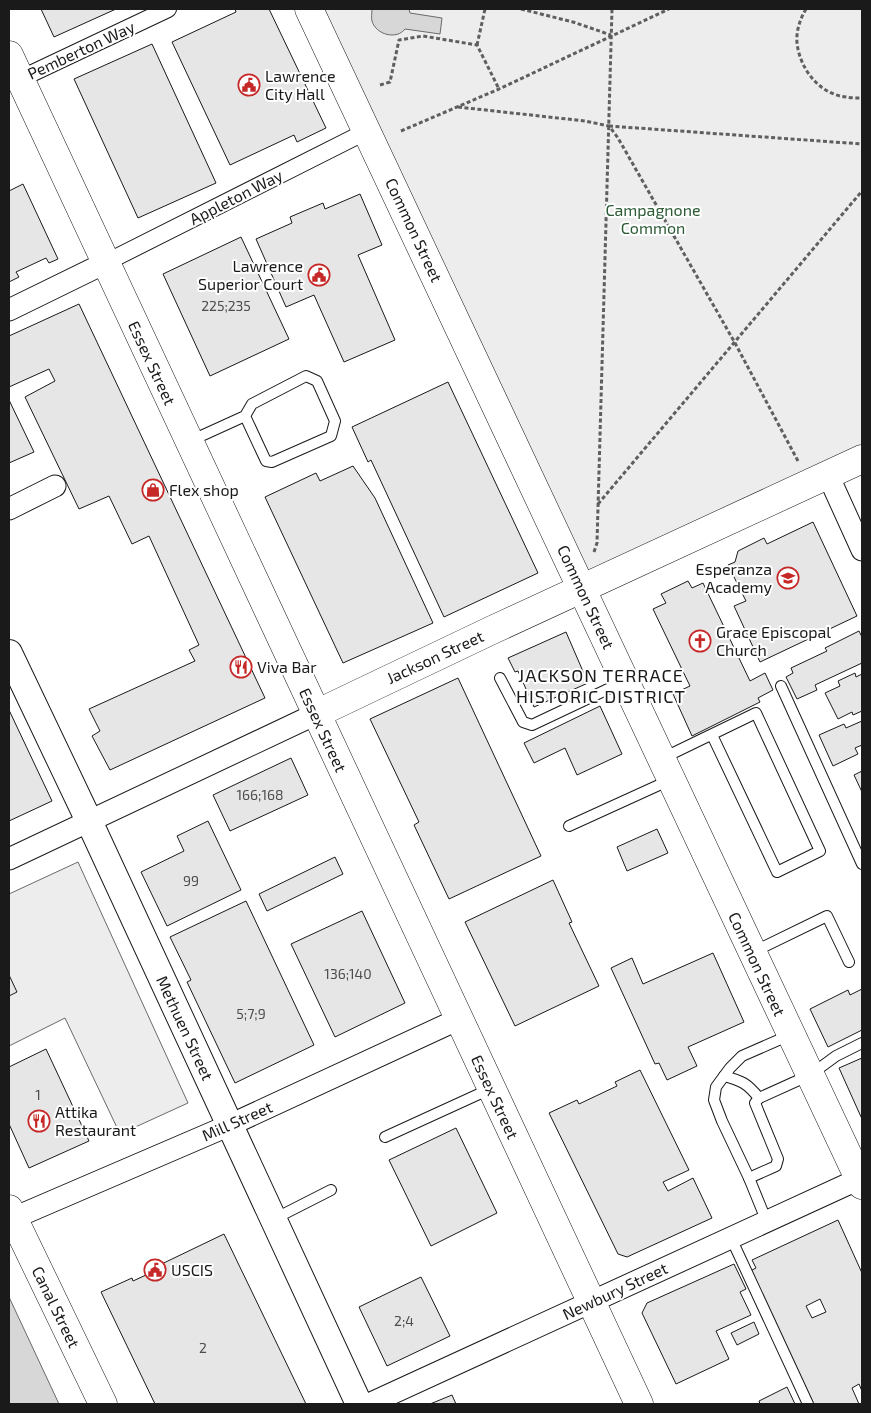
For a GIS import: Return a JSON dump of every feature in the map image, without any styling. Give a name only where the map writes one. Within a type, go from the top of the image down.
[{"type":"main road","name":"Common Street","points":[[309,9],[861,1180]]},
{"type":"main road","name":"Essex Street","points":[[14,67],[639,1404]]},
{"type":"main road","name":"Jackson Street","points":[[316,714],[582,588],[862,459]]},
{"type":"main road","name":"Canal Street","points":[[10,1216],[103,1404]]},
{"type":"street","name":"Pemberton Way","points":[[14,67],[168,9]]},
{"type":"street","name":"Appleton Way","points":[[105,263],[367,131]]},
{"type":"street","points":[[9,310],[105,263]]},
{"type":"street","points":[[828,475],[862,550]]},
{"type":"street","points":[[9,509],[55,486]]},
{"type":"street","name":"Methuen Street","points":[[9,653],[89,821],[359,1404]]},
{"type":"street","name":"Jackson Street","points":[[9,859],[316,714]]},
{"type":"street","name":"Mill Street","points":[[10,1216],[230,1125],[458,1019]]},
{"type":"street","name":"Newbury Street","points":[[369,1404],[861,1180]]},
{"type":"lane","points":[[189,442],[245,416],[252,404],[306,376],[317,380],[335,421],[331,436],[272,462],[266,461],[245,416]]},
{"type":"lane","points":[[500,678],[523,722],[532,724],[625,681]]},
{"type":"lane","points":[[781,686],[862,864]]},
{"type":"lane","points":[[569,826],[667,769],[712,735],[756,713],[820,851],[777,872],[712,735]]},
{"type":"lane","points":[[752,952],[827,916],[849,962]]},
{"type":"lane","points":[[767,1222],[714,1100],[716,1088],[742,1056],[791,1035]]},
{"type":"lane","points":[[749,1178],[776,1166],[778,1159],[755,1103],[759,1098],[810,1075],[836,1056],[862,1043]]},
{"type":"lane","points":[[724,1076],[740,1080],[751,1088],[759,1098]]},
{"type":"lane","points":[[385,1137],[491,1088]]},
{"type":"lane","points":[[273,1220],[331,1190]]},
{"type":"lane","points":[[731,1238],[808,1404]]},
{"type":"path","points":[[485,9],[478,45],[499,89]]},
{"type":"path","points":[[521,9],[573,22],[611,36]]},
{"type":"path","points":[[594,552],[597,543],[612,9]]},
{"type":"path","points":[[401,131],[499,89],[669,9]]},
{"type":"path","points":[[806,9],[799,21],[796,41],[800,61],[811,78],[826,90],[845,97],[862,98]]},
{"type":"path","points":[[380,85],[390,82],[398,40],[424,36],[478,45]]},
{"type":"path","points":[[458,107],[585,120],[609,126],[862,144]]},
{"type":"path","points":[[609,126],[618,138],[735,343],[798,460]]},
{"type":"path","points":[[598,504],[862,192]]},
{"type":"shaded area","name":"Campagnone Common","points":[[322,9],[862,9],[862,447],[588,571]]},
{"type":"shaded area","points":[[372,9],[409,9],[410,13],[442,18],[440,34],[405,29],[392,35],[382,33],[374,26]]},
{"type":"shaded area","points":[[78,862],[188,1103],[120,1134],[65,1018],[9,1046],[9,894]]},
{"type":"shaded area","points":[[9,1297],[59,1404],[9,1404]]},
{"type":"building","points":[[41,9],[116,9],[54,37]]},
{"type":"building","name":"Lawrence City Hall","points":[[235,9],[269,9],[326,128],[297,142],[294,135],[230,165],[172,42],[236,12]]},
{"type":"building","points":[[152,44],[216,183],[138,218],[74,79]]},
{"type":"building","points":[[23,184],[58,259],[49,263],[46,258],[16,272],[19,277],[9,282],[9,191]]},
{"type":"building","name":"Lawrence Superior Court","points":[[360,194],[382,245],[358,255],[395,340],[344,362],[314,295],[286,307],[256,239],[292,223],[290,217],[323,203],[325,209]]},
{"type":"building","points":[[241,237],[289,339],[210,376],[163,274]]},
{"type":"building","points":[[79,304],[265,698],[110,770],[92,736],[100,731],[89,709],[195,661],[189,650],[199,645],[149,536],[132,544],[109,496],[79,509],[25,397],[55,381],[49,369],[9,387],[9,336]]},
{"type":"building","points":[[448,382],[538,573],[444,617],[371,460],[368,462],[352,427]]},
{"type":"building","points":[[9,400],[34,452],[9,463]]},
{"type":"building","points":[[353,466],[375,498],[433,623],[343,663],[265,497],[316,473],[320,481]]},
{"type":"building","points":[[813,522],[857,616],[760,662],[734,606],[746,601],[728,565],[735,562],[738,551],[764,538],[767,544]]},
{"type":"building","name":"Grace Episcopal Church","points":[[688,581],[692,588],[703,583],[750,681],[765,673],[773,690],[758,698],[760,702],[692,736],[673,694],[690,686],[653,609],[666,603],[661,594]]},
{"type":"building","points":[[859,631],[862,637],[862,663],[815,685],[817,690],[797,699],[786,677],[793,673],[791,668],[827,651],[825,648]]},
{"type":"building","points":[[566,632],[588,683],[534,707],[518,671],[515,672],[508,658]]},
{"type":"building","points":[[855,673],[856,677],[862,674],[862,711],[853,715],[852,712],[838,719],[825,693],[840,686],[838,681]]},
{"type":"building","points":[[458,678],[541,856],[449,899],[414,825],[419,822],[370,719]]},
{"type":"building","points":[[600,706],[622,754],[577,775],[565,748],[534,763],[524,743]]},
{"type":"building","points":[[9,710],[52,801],[9,821]]},
{"type":"building","points":[[862,721],[862,745],[855,748],[858,754],[833,766],[819,735],[844,724],[846,728]]},
{"type":"building","points":[[291,758],[308,795],[230,831],[213,795]]},
{"type":"building","points":[[862,771],[862,792],[854,775]]},
{"type":"building","points":[[208,821],[241,890],[167,926],[141,872],[184,851],[177,836]]},
{"type":"building","points":[[657,829],[668,853],[627,871],[617,847]]},
{"type":"building","points":[[335,857],[343,874],[267,911],[259,894]]},
{"type":"building","points":[[553,880],[572,922],[569,923],[599,986],[515,1026],[465,922]]},
{"type":"building","points":[[246,901],[314,1045],[235,1083],[187,982],[191,980],[170,937]]},
{"type":"building","points":[[362,911],[405,1003],[335,1037],[291,944]]},
{"type":"building","points":[[713,953],[744,1022],[688,1047],[697,1066],[667,1080],[659,1063],[655,1064],[611,968],[632,958],[643,984]]},
{"type":"building","points":[[9,975],[17,992],[9,996]]},
{"type":"building","points":[[862,989],[862,1030],[828,1047],[810,1009],[848,990],[850,995]]},
{"type":"building","points":[[46,1049],[89,1141],[29,1168],[9,1124],[9,1067]]},
{"type":"building","points":[[862,1058],[862,1119],[839,1068]]},
{"type":"building","points":[[640,1070],[689,1170],[663,1182],[668,1191],[693,1178],[712,1218],[627,1257],[618,1254],[549,1113],[577,1100],[579,1104],[617,1086],[615,1082]]},
{"type":"building","points":[[456,1128],[497,1213],[431,1246],[389,1160]]},
{"type":"building","points":[[838,1220],[862,1273],[862,1391],[859,1384],[852,1388],[859,1404],[812,1404],[750,1271],[756,1268],[752,1260]],"holes":[[[820,1299],[826,1312],[812,1318],[806,1306]]]},
{"type":"building","points":[[224,1234],[306,1404],[155,1404],[101,1292],[132,1278],[133,1281],[146,1275],[145,1272]]},
{"type":"building","points":[[734,1264],[746,1289],[740,1292],[751,1315],[716,1331],[729,1359],[676,1384],[642,1313],[647,1303]]},
{"type":"building","points":[[421,1277],[450,1336],[387,1366],[359,1307]]},
{"type":"building","points":[[754,1322],[759,1334],[737,1345],[731,1333]]},
{"type":"building","points":[[787,1387],[795,1404],[760,1404],[759,1401]]},
{"type":"building","points":[[452,1395],[456,1404],[430,1404]]},
{"type":"place","name":"Lawrence City Hall","points":[[249,85]]},
{"type":"place","name":"Lawrence Superior Court","points":[[319,275]]},
{"type":"place","name":"Flex shop","points":[[153,490]]},
{"type":"place","name":"Esperanza Academy","points":[[788,578]]},
{"type":"place","name":"Grace Episcopal Church","points":[[700,641]]},
{"type":"place","name":"Viva Bar","points":[[241,667]]},
{"type":"place","name":"Attika Restaurant","points":[[39,1121]]},
{"type":"place","name":"USCIS","points":[[155,1270]]},
{"type":"district","name":"JACKSON TERRACE HISTORIC DISTRICT","points":[[601,686]]}]
